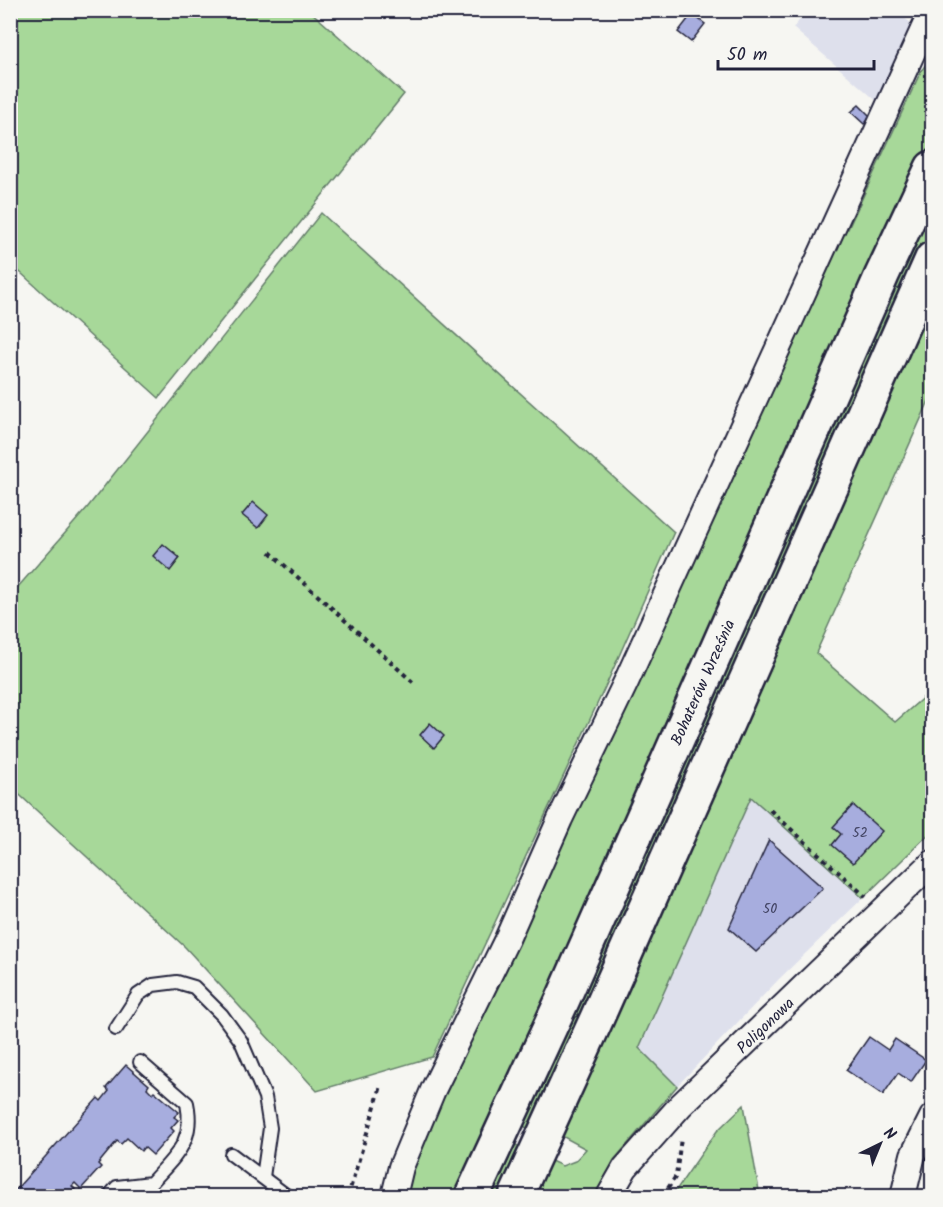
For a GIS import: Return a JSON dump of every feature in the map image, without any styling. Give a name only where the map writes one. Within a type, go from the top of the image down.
[{"type":"main road","name":"Bohaterów Września","points":[[472,1197],[882,275],[933,168]]},
{"type":"main road","points":[[516,1197],[933,259]]},
{"type":"street","points":[[394,1197],[401,1167],[433,1090],[507,939],[560,819],[626,682],[932,10]]},
{"type":"street","name":"Poligonowa","points":[[609,1197],[625,1168],[681,1105],[933,863]]},
{"type":"street","points":[[903,1197],[913,1155],[933,1117]]},
{"type":"lane","points":[[116,1029],[138,995],[153,985],[165,983],[177,982],[194,987],[222,1014],[242,1041],[265,1097],[270,1128],[263,1177]]},
{"type":"lane","points":[[109,1197],[117,1187],[151,1183],[184,1146],[189,1124],[187,1103],[140,1062]]},
{"type":"lane","points":[[231,1154],[287,1197]]},
{"type":"path","points":[[270,552],[416,685]]},
{"type":"path","points":[[770,810],[882,911]]},
{"type":"path","points":[[348,1197],[381,1086]]},
{"type":"path","points":[[663,1197],[676,1176],[681,1143],[681,1105]]},
{"type":"shaded area","points":[[808,10],[895,11],[915,26],[879,103],[793,28]]},
{"type":"shaded area","points":[[751,797],[863,898],[779,979],[677,1086],[639,1048]]},
{"type":"green space","points":[[11,10],[310,11],[404,94],[159,398],[11,264]]},
{"type":"green space","points":[[932,57],[932,145],[487,1132],[562,1166],[575,1161],[586,1149],[560,1135],[932,288],[932,394],[816,653],[895,722],[932,690],[932,831],[863,898],[751,797],[639,1048],[677,1086],[614,1160],[596,1196],[403,1196],[410,1167],[843,226],[848,229],[921,71]]},
{"type":"green space","points":[[932,197],[932,231],[532,1131],[520,1124]]},
{"type":"green space","points":[[321,213],[674,532],[607,683],[432,1057],[317,1091],[185,947],[11,787],[10,596],[87,508]]},
{"type":"green space","points":[[744,1105],[760,1196],[672,1196],[717,1131]]},
{"type":"building","points":[[692,14],[705,24],[691,42],[678,32]]},
{"type":"building","points":[[859,105],[871,117],[864,124],[851,112]]},
{"type":"building","points":[[253,502],[268,515],[258,528],[242,515]]},
{"type":"building","points":[[163,544],[180,558],[170,571],[153,556]]},
{"type":"building","points":[[430,723],[444,736],[434,748],[420,735]]},
{"type":"building","points":[[853,805],[882,831],[853,863],[832,845],[841,834],[833,827]]},
{"type":"building","points":[[769,840],[823,888],[756,952],[729,928]]},
{"type":"building","points":[[869,1037],[888,1050],[895,1039],[926,1060],[911,1082],[898,1073],[883,1095],[846,1070]]},
{"type":"building","points":[[126,1065],[149,1085],[147,1088],[152,1093],[154,1091],[179,1112],[174,1117],[178,1120],[171,1128],[174,1131],[153,1155],[144,1147],[141,1151],[127,1138],[121,1144],[117,1141],[98,1164],[101,1167],[81,1189],[75,1183],[72,1186],[75,1189],[69,1196],[10,1196],[98,1098],[101,1101],[109,1091],[106,1088]]},
{"type":"building","points":[[815,1189],[871,1194],[871,1196],[814,1196]]}]
